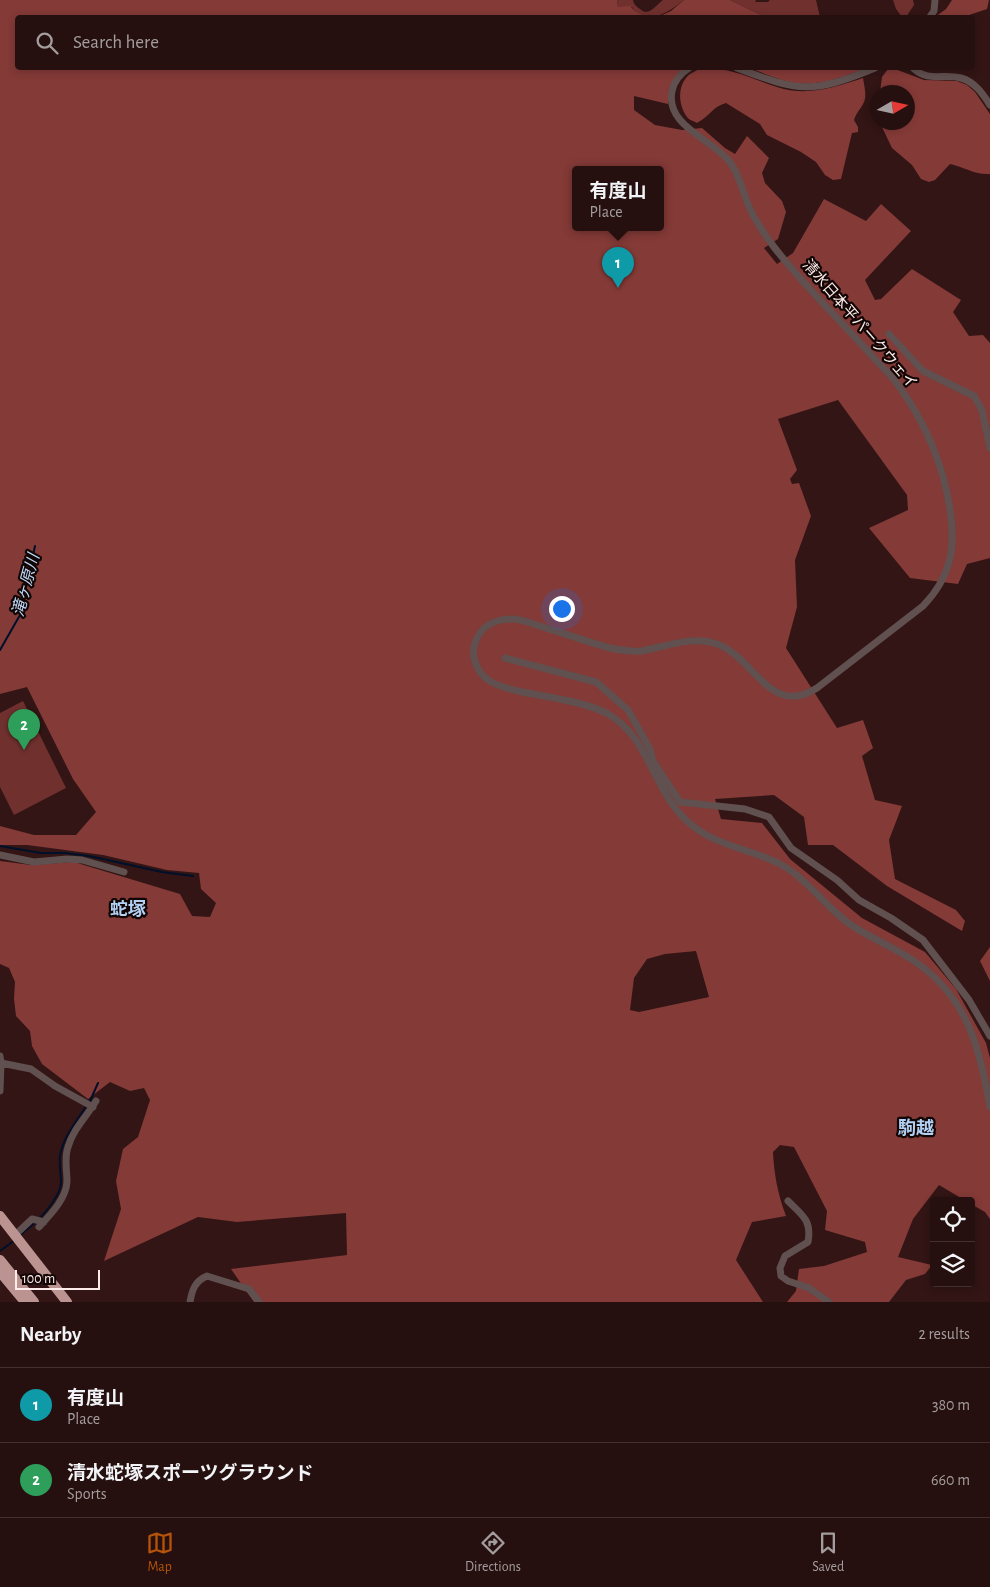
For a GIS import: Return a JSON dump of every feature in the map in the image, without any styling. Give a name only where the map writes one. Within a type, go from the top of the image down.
[{"type":"highway","points":[[0,1216],[67,1302]]},
{"type":"highway","points":[[0,1260],[34,1302]]},
{"type":"highway","points":[[0,1272],[25,1302]]},
{"type":"street","points":[[931,15],[934,11],[935,0]]},
{"type":"street","name":"清水日本平パークウェイ","points":[[687,70],[678,77],[672,88],[672,103],[677,115],[682,122],[717,148],[729,161],[748,205],[773,246],[897,384],[930,438],[946,487],[952,523],[952,550],[947,571],[938,589],[923,606],[816,688],[806,693],[788,696],[777,693],[731,651],[718,645],[692,641],[640,651],[625,651],[511,619],[499,620],[488,625],[479,634],[474,647],[474,660],[478,670],[496,685],[592,707],[616,719],[629,730],[640,746],[665,795],[687,822],[712,839],[763,857],[792,871],[851,925],[896,949],[927,970],[950,995],[968,1024],[979,1051],[990,1106]]},
{"type":"street","points":[[743,70],[791,86],[810,88],[836,83],[869,70]]},
{"type":"street","points":[[916,70],[925,76],[953,77],[967,81],[980,91],[990,105]]},
{"type":"street","points":[[889,334],[923,371],[974,396],[982,410],[990,448]]},
{"type":"street","points":[[505,658],[596,682],[628,710],[650,749],[653,761],[680,802],[745,809],[769,817],[791,848],[836,880],[859,900],[891,918],[923,940],[969,1000],[990,1036]]},
{"type":"street","points":[[0,855],[34,862],[67,859],[82,860],[124,872]]},
{"type":"street","points":[[0,1091],[0,1061],[31,1069],[55,1086],[94,1104],[77,1128],[68,1145],[66,1156],[66,1190],[42,1225],[32,1219],[15,1235]]},
{"type":"street","points":[[788,1200],[804,1216],[809,1224],[810,1231],[808,1242],[784,1256],[780,1268],[781,1276],[788,1281],[809,1288],[829,1302]]},
{"type":"street","points":[[190,1302],[193,1288],[207,1276],[249,1289],[259,1302]]},
{"type":"shaded area","points":[[0,0],[617,0],[618,7],[630,6],[641,15],[15,15],[15,70],[684,70],[669,89],[668,104],[634,96],[634,110],[655,125],[682,130],[702,128],[735,154],[747,136],[769,158],[762,173],[765,183],[782,201],[786,212],[778,239],[764,248],[777,264],[793,253],[824,199],[866,221],[881,204],[911,231],[865,280],[875,300],[881,299],[912,269],[961,300],[953,312],[969,336],[983,335],[990,343],[990,558],[967,564],[958,584],[910,578],[869,528],[908,510],[907,495],[838,400],[778,419],[797,470],[790,479],[792,484],[799,483],[811,516],[795,560],[797,607],[786,648],[837,728],[863,720],[873,748],[862,756],[875,800],[902,806],[889,840],[895,879],[956,910],[965,921],[962,931],[887,886],[833,845],[808,845],[804,817],[774,795],[715,799],[721,819],[762,823],[790,859],[862,918],[925,952],[956,989],[986,1043],[990,1058],[990,1219],[985,1212],[975,1206],[975,1197],[959,1197],[939,1185],[913,1219],[898,1257],[930,1265],[930,1268],[925,1274],[906,1280],[889,1302],[787,1302],[796,1291],[799,1269],[824,1266],[867,1252],[865,1242],[825,1230],[827,1211],[794,1147],[780,1145],[773,1152],[775,1176],[786,1216],[752,1222],[736,1260],[763,1302],[254,1302],[231,1269],[347,1255],[346,1213],[237,1222],[198,1217],[104,1261],[121,1209],[116,1181],[123,1149],[138,1137],[150,1100],[144,1088],[130,1091],[110,1082],[88,1099],[42,1064],[32,1046],[30,1031],[16,1016],[15,982],[9,968],[0,964],[0,861],[31,865],[74,862],[180,894],[192,916],[210,917],[216,903],[201,889],[199,873],[167,870],[103,855],[27,845],[0,845],[0,826],[34,835],[76,835],[96,812],[73,779],[27,687],[0,694]],"holes":[[[696,951],[709,997],[639,1012],[630,1010],[634,978],[647,959],[665,954]]]},
{"type":"shaded area","points":[[617,0],[633,0],[636,6],[646,12],[652,10],[663,0],[684,0],[660,15],[640,15],[632,7],[618,7]]},
{"type":"shaded area","points":[[684,0],[730,0],[761,15],[662,15],[671,11]]},
{"type":"shaded area","points":[[730,0],[768,2],[770,0],[816,0],[820,15],[761,15]]},
{"type":"shaded area","points":[[893,0],[913,0],[914,5],[907,15],[900,15]]},
{"type":"shaded area","points":[[952,0],[989,0],[987,9],[969,15],[938,15],[946,9]]},
{"type":"shaded area","points":[[698,70],[723,70],[777,87],[799,91],[821,90],[863,78],[865,99],[854,120],[858,127],[858,132],[852,133],[841,179],[833,180],[825,175],[816,162],[801,152],[767,135],[760,124],[726,103],[717,107],[697,123],[688,118],[684,113],[680,92],[683,82]]},
{"type":"shaded area","points":[[755,70],[862,70],[820,83],[810,84],[785,81]]},
{"type":"shaded area","points":[[887,70],[898,70],[924,80],[957,81],[967,85],[975,92],[990,114],[990,174],[974,172],[950,164],[935,180],[929,182],[921,179],[912,165],[892,148],[883,130],[915,130],[915,85],[881,85],[882,77]]},
{"type":"shaded area","points":[[23,701],[66,788],[14,815],[0,787],[0,713]]},
{"type":"shaded area","points":[[990,947],[990,981],[980,961]]},
{"type":"waterway","name":"滝ヶ原川","points":[[0,650],[20,615],[35,546]]},
{"type":"waterway","points":[[0,846],[41,853],[89,856],[162,872],[193,876]]},
{"type":"waterway","points":[[90,1101],[98,1083]]},
{"type":"waterway","points":[[39,1219],[59,1192],[61,1183],[60,1159],[64,1142],[87,1105]]},
{"type":"waterway","points":[[20,1235],[36,1222]]},
{"type":"waterway","points":[[0,1251],[15,1240]]},
{"type":"place","name":"有度山","points":[[618,288]]},
{"type":"place","name":"清水蛇塚スポーツグラウンド","points":[[24,750]]},
{"type":"district","name":"蛇塚","points":[[128,909]]},
{"type":"district","name":"駒越","points":[[916,1128]]}]
